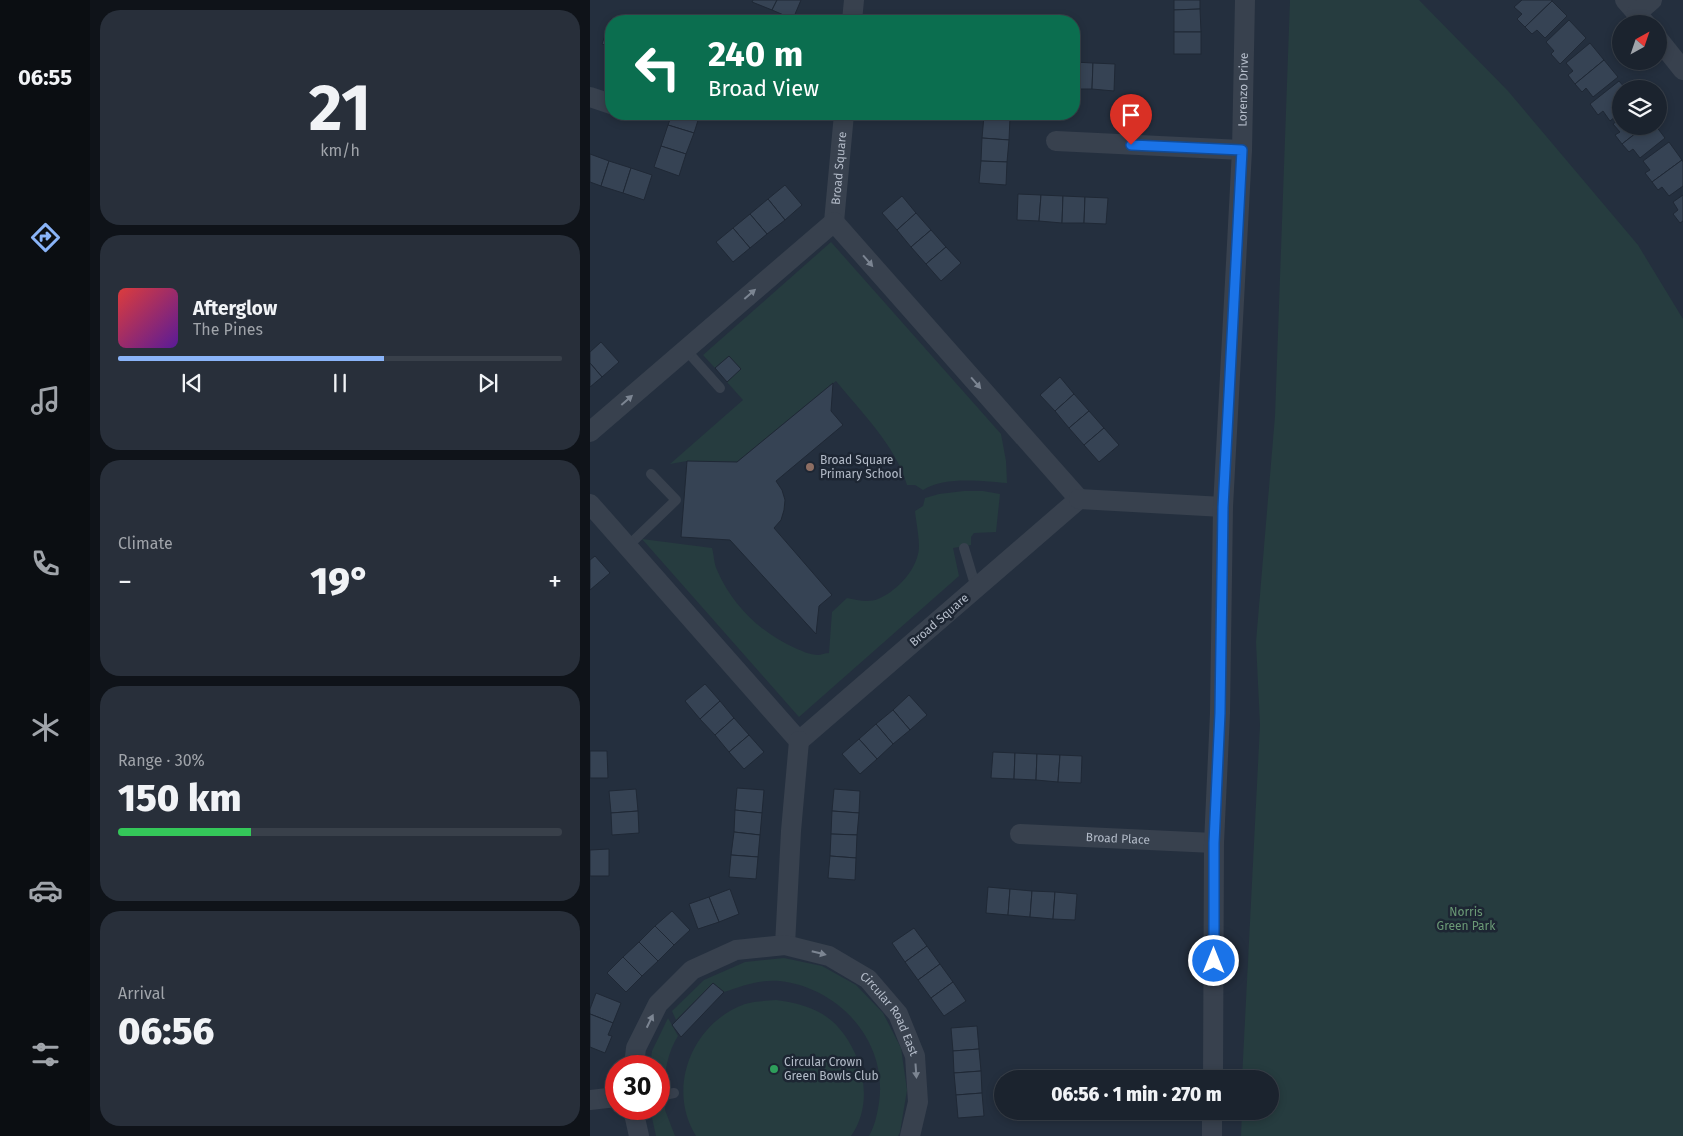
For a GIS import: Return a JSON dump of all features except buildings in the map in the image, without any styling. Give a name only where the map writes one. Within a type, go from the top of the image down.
[{"type":"street","points":[[853,15],[854,0]]},
{"type":"street","name":"Lorenzo Drive","points":[[1213,1070],[1214,843],[1220,713],[1223,507],[1242,150],[1245,0]]},
{"type":"street","points":[[1668,51],[1683,70]]},
{"type":"street","points":[[590,97],[605,102]]},
{"type":"street","name":"Broad Square","points":[[590,432],[834,222],[843,120]]},
{"type":"street","points":[[1056,142],[1242,150]]},
{"type":"street","name":"Broad Square","points":[[799,741],[1079,499],[834,222]]},
{"type":"street","points":[[1079,499],[1223,507]]},
{"type":"street","points":[[590,504],[799,741],[791,831],[785,945]]},
{"type":"street","name":"Broad Place","points":[[1020,834],[1214,843]]},
{"type":"street","name":"Circular Road East","points":[[635,1055],[636,1048],[658,1004],[692,970],[736,950],[785,945],[829,956],[868,979],[898,1014],[915,1056],[918,1102],[910,1136]]},
{"type":"street","points":[[590,1100],[605,1098]]},
{"type":"street","points":[[635,1120],[639,1136]]},
{"type":"street","points":[[1212,1120],[1212,1136]]},
{"type":"lane","points":[[686,350],[720,388]]},
{"type":"lane","points":[[628,546],[676,500],[651,474]]},
{"type":"lane","points":[[964,548],[976,588]]},
{"type":"lane","points":[[670,1094],[674,1093]]},
{"type":"green space","name":"Norris Green Park","points":[[1290,0],[1419,0],[1508,91],[1638,245],[1683,319],[1683,1136],[1241,1136],[1242,1120],[1279,1120],[1279,1070],[1242,1070],[1260,725],[1256,642],[1275,416]]},
{"type":"green space","points":[[831,242],[1001,434],[1006,461],[1007,483],[952,481],[923,490],[915,485],[907,485],[895,457],[886,443],[867,417],[836,381],[737,462],[687,461],[670,464],[743,400],[727,382],[740,369],[729,356],[715,368],[703,355]]},
{"type":"green space","points":[[964,491],[983,491],[1000,494],[996,532],[974,533],[971,537],[971,545],[953,548],[959,576],[799,717],[642,539],[712,548],[716,568],[723,583],[739,606],[759,626],[795,648],[806,653],[819,655],[829,653],[832,612],[847,598],[866,601],[878,599],[891,592],[908,575],[916,561],[919,550],[915,511],[923,506],[925,498]]},
{"type":"green space","points":[[784,958],[822,966],[856,985],[883,1013],[901,1048],[907,1090],[898,1136],[869,1136],[876,1120],[879,1103],[880,1081],[876,1059],[867,1039],[855,1022],[840,1007],[822,994],[802,986],[780,981],[758,982],[724,992],[713,983],[676,1020],[672,1011],[704,980],[745,962]]},
{"type":"green space","name":"Circular Crown Green Bowls Club","points":[[776,1000],[798,1004],[826,1016],[842,1032],[851,1045],[858,1060],[864,1091],[863,1107],[859,1122],[851,1136],[696,1136],[687,1117],[684,1098],[684,1078],[689,1059],[698,1041],[726,1013],[745,1004]]},
{"type":"green space","points":[[668,1018],[678,1036],[670,1055],[651,1055]]},
{"type":"green space","points":[[652,1120],[669,1120],[675,1136],[656,1136]]},
{"type":"place","name":"Broad Square Primary School","points":[[810,467]]},
{"type":"place","name":"Circular Crown Green Bowls Club","points":[[774,1069]]},
{"type":"route","points":[[1131,145],[1242,150],[1223,507],[1220,713],[1214,843],[1214,961]]}]
